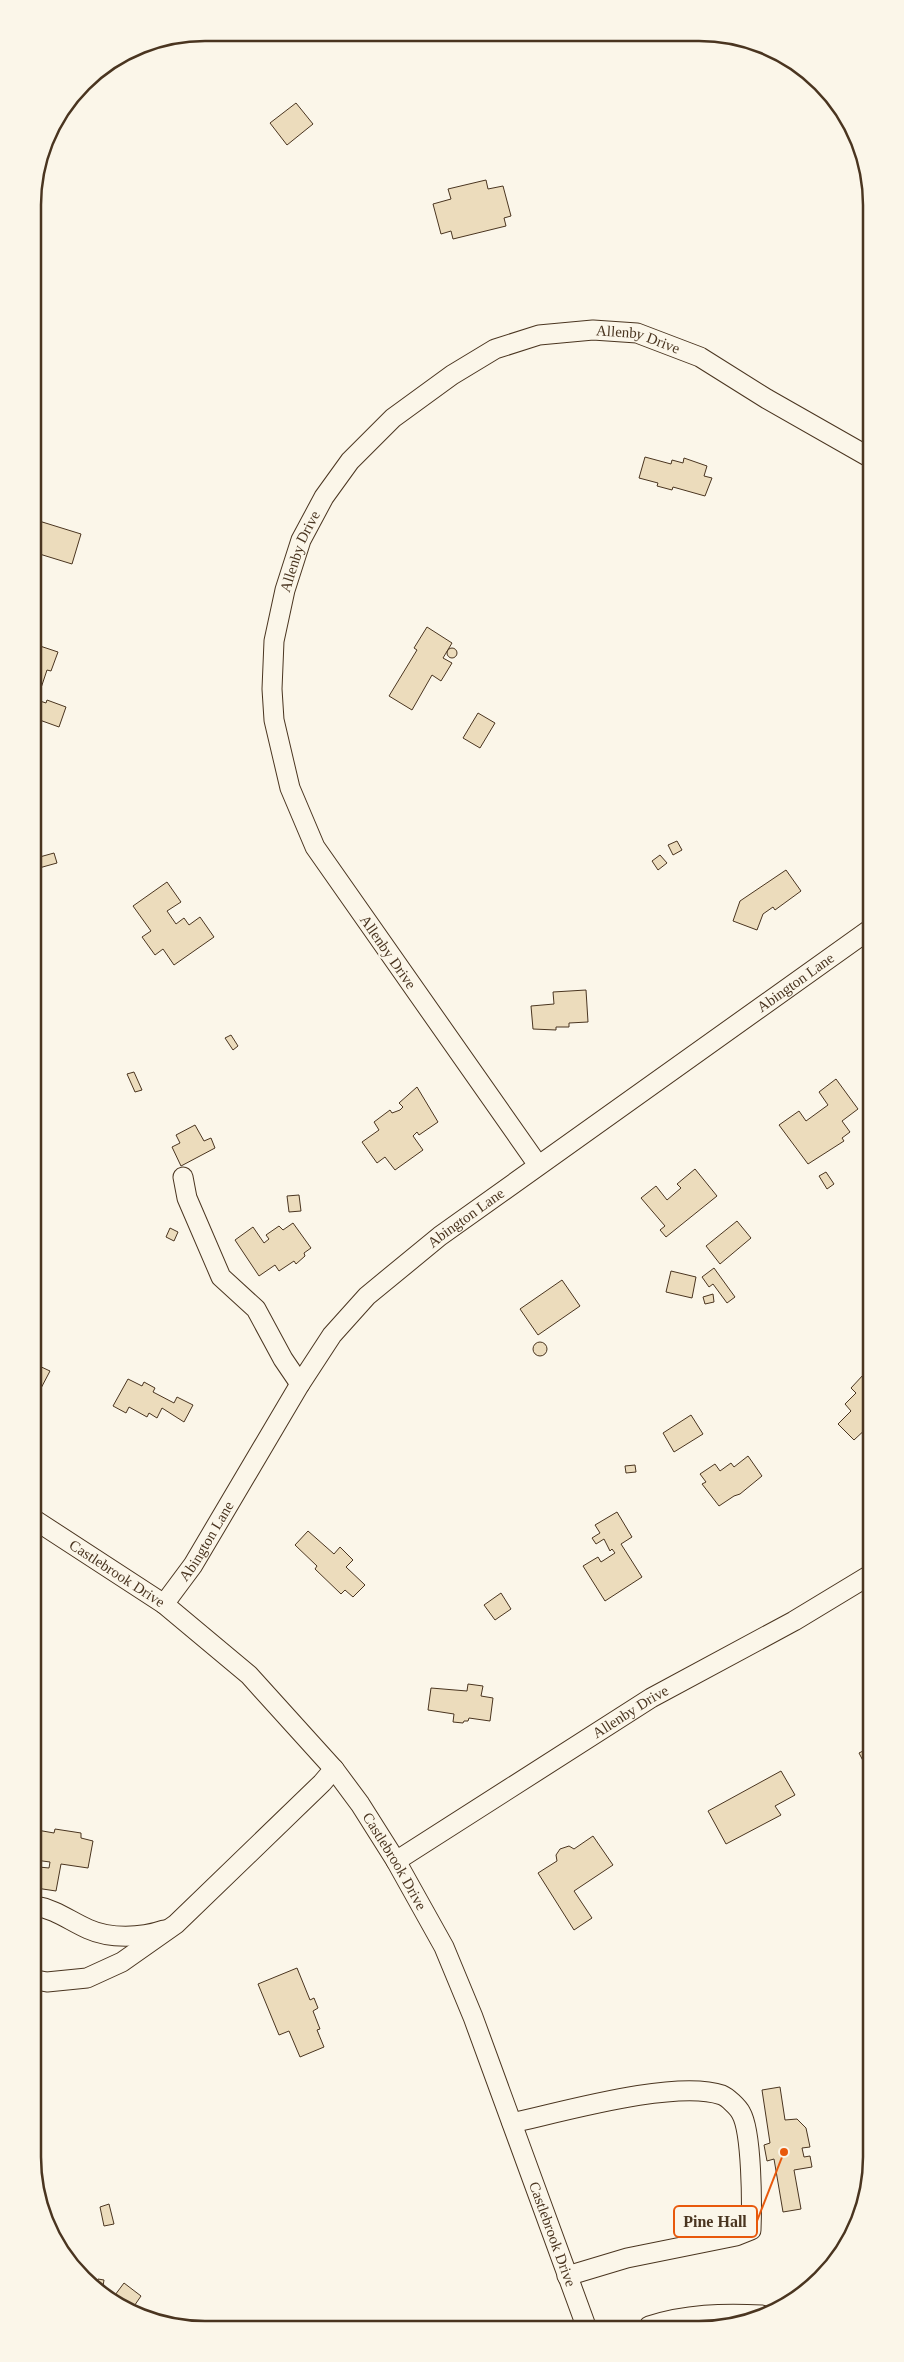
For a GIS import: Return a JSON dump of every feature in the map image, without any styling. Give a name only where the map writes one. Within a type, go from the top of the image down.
[{"type":"street","name":"Allenby Drive","points":[[538,1165],[313,845],[290,788],[274,720],[274,641],[285,590],[301,540],[324,497],[350,461],[393,418],[452,375],[495,350],[539,335],[593,330],[637,332],[700,357],[767,399],[863,454]]},
{"type":"street","name":"Abington Lane","points":[[164,1604],[193,1565],[300,1384],[332,1335],[367,1296],[440,1236],[863,935]]},
{"type":"street","points":[[183,1176],[187,1198],[221,1277],[256,1309],[283,1360],[300,1384]]},
{"type":"street","name":"Castlebrook Drive","points":[[41,1524],[164,1604],[249,1675],[334,1769],[360,1804],[396,1861],[444,1947],[473,2017],[584,2321]]},
{"type":"street","name":"Allenby Drive","points":[[396,1861],[651,1698],[794,1621],[862,1580]]},
{"type":"street","points":[[41,1981],[87,1978],[122,1962],[176,1924],[322,1783],[334,1769]]},
{"type":"street","points":[[41,1908],[62,1914],[89,1929],[110,1936],[161,1931],[176,1924]]},
{"type":"street","points":[[512,2123],[637,2096],[676,2091],[702,2091],[724,2095],[741,2112],[748,2133],[752,2207],[751,2230],[736,2236],[627,2258],[567,2276]]},
{"type":"street","points":[[669,2321],[689,2316],[742,2315]]},
{"type":"building","points":[[296,103],[313,124],[287,145],[270,123]]},
{"type":"building","points":[[486,180],[488,189],[503,186],[511,216],[504,218],[506,226],[453,239],[451,231],[441,234],[433,204],[451,199],[448,189]]},
{"type":"building","points":[[645,457],[671,464],[672,460],[683,463],[684,458],[707,466],[704,476],[712,478],[705,496],[673,487],[672,490],[657,486],[658,483],[639,478]]},
{"type":"building","points":[[42,522],[81,534],[72,564],[42,555]]},
{"type":"building","points":[[427,627],[452,643],[443,658],[452,663],[441,681],[432,675],[412,710],[389,696],[417,650],[414,648]]},
{"type":"building","points":[[42,647],[58,652],[51,671],[47,670],[42,686]]},
{"type":"building","points":[[450,648],[454,648],[457,653],[456,657],[450,658],[447,655],[447,651]]},
{"type":"building","points":[[47,700],[66,707],[59,727],[42,721],[42,702],[46,703]]},
{"type":"building","points":[[478,713],[495,723],[480,748],[463,738]]},
{"type":"building","points":[[677,841],[682,850],[673,855],[668,845]]},
{"type":"building","points":[[54,853],[57,863],[42,867],[42,856]]},
{"type":"building","points":[[660,855],[667,863],[658,870],[652,861]]},
{"type":"building","points":[[786,870],[801,891],[775,910],[773,907],[763,914],[757,930],[733,921],[740,901]]},
{"type":"building","points":[[167,882],[181,902],[167,911],[176,924],[184,918],[189,925],[200,917],[214,937],[174,965],[163,949],[155,955],[142,937],[151,931],[133,906]]},
{"type":"building","points":[[586,990],[588,1022],[569,1023],[569,1027],[556,1027],[556,1030],[533,1029],[531,1006],[554,1004],[553,992]]},
{"type":"building","points":[[231,1035],[238,1046],[233,1050],[225,1038]]},
{"type":"building","points":[[134,1072],[142,1090],[135,1092],[127,1074]]},
{"type":"building","points":[[836,1079],[858,1109],[842,1121],[850,1132],[842,1138],[844,1141],[808,1164],[779,1125],[799,1111],[806,1121],[828,1105],[819,1092]]},
{"type":"building","points":[[417,1087],[438,1122],[419,1135],[417,1132],[413,1136],[423,1150],[395,1170],[385,1157],[377,1163],[362,1142],[379,1130],[374,1122],[390,1110],[392,1113],[400,1110],[403,1107],[399,1103]]},
{"type":"building","points":[[195,1125],[204,1141],[211,1138],[215,1148],[181,1166],[172,1147],[180,1143],[176,1135]]},
{"type":"building","points":[[695,1169],[717,1196],[666,1237],[660,1230],[665,1226],[641,1198],[656,1186],[667,1200],[681,1188],[677,1184]]},
{"type":"building","points":[[826,1172],[834,1184],[827,1189],[819,1176]]},
{"type":"building","points":[[299,1195],[301,1211],[289,1212],[287,1196]]},
{"type":"building","points":[[737,1221],[751,1238],[720,1264],[706,1246]]},
{"type":"building","points":[[293,1223],[311,1248],[304,1253],[305,1256],[296,1264],[294,1261],[279,1271],[275,1265],[259,1276],[235,1240],[253,1227],[264,1243],[269,1239],[266,1235],[279,1226],[283,1230]]},
{"type":"building","points":[[170,1228],[178,1232],[174,1241],[166,1237]]},
{"type":"building","points":[[714,1268],[735,1297],[727,1303],[713,1284],[709,1287],[702,1277]]},
{"type":"building","points":[[671,1271],[696,1277],[692,1298],[666,1292]]},
{"type":"building","points":[[562,1280],[580,1306],[538,1335],[520,1309]]},
{"type":"building","points":[[713,1294],[714,1302],[705,1304],[703,1297]]},
{"type":"building","points":[[537,1342],[543,1342],[547,1349],[543,1356],[537,1356],[533,1352],[533,1346]]},
{"type":"building","points":[[41,1367],[50,1371],[41,1387]]},
{"type":"building","points":[[862,1376],[862,1432],[854,1440],[838,1424],[851,1411],[845,1404],[856,1393],[851,1388]]},
{"type":"building","points":[[128,1379],[142,1386],[144,1382],[155,1388],[153,1392],[174,1403],[177,1397],[193,1405],[184,1422],[162,1408],[157,1418],[149,1413],[147,1417],[129,1407],[126,1413],[113,1406]]},
{"type":"building","points":[[691,1415],[703,1434],[674,1452],[663,1433]]},
{"type":"building","points":[[748,1456],[762,1476],[740,1494],[719,1506],[702,1484],[706,1482],[700,1474],[715,1464],[720,1471],[731,1463],[734,1467]]},
{"type":"building","points":[[635,1465],[636,1472],[626,1473],[625,1466]]},
{"type":"building","points":[[617,1512],[632,1537],[621,1544],[642,1577],[605,1601],[583,1566],[598,1557],[601,1562],[615,1553],[612,1549],[610,1551],[604,1539],[596,1544],[592,1538],[600,1533],[595,1525]]},
{"type":"building","points":[[308,1531],[334,1554],[340,1547],[353,1560],[346,1567],[365,1585],[353,1597],[345,1590],[341,1594],[315,1569],[317,1566],[295,1545]]},
{"type":"building","points":[[501,1593],[511,1609],[495,1620],[484,1605]]},
{"type":"building","points":[[468,1684],[483,1686],[481,1696],[493,1698],[490,1721],[469,1718],[468,1721],[463,1723],[453,1722],[454,1714],[428,1710],[431,1688],[467,1691]]},
{"type":"building","points":[[781,1771],[795,1795],[775,1806],[781,1815],[726,1844],[708,1811]]},
{"type":"building","points":[[55,1829],[81,1833],[81,1838],[93,1841],[88,1868],[61,1864],[56,1891],[41,1889],[41,1867],[49,1868],[50,1862],[41,1861],[41,1831],[54,1833]]},
{"type":"building","points":[[593,1836],[613,1865],[574,1891],[592,1918],[574,1930],[538,1873],[557,1861],[556,1855],[560,1849],[569,1846],[574,1849]]},
{"type":"building","points":[[297,1968],[310,2000],[314,1998],[318,2008],[313,2011],[320,2029],[317,2030],[324,2047],[300,2057],[289,2031],[279,2035],[258,1984]]},
{"type":"building","points":[[780,2087],[785,2120],[797,2119],[806,2128],[810,2147],[802,2148],[804,2157],[810,2156],[812,2167],[794,2170],[801,2209],[783,2212],[774,2159],[767,2161],[764,2145],[770,2143],[762,2090]]},
{"type":"building","points":[[109,2204],[114,2224],[104,2226],[100,2207]]},
{"type":"building","points":[[98,2280],[104,2280],[103,2285]]},
{"type":"building","points":[[124,2283],[141,2296],[135,2305],[116,2294]]},
{"type":"place","name":"Pine Hall","points":[[784,2152]]}]
